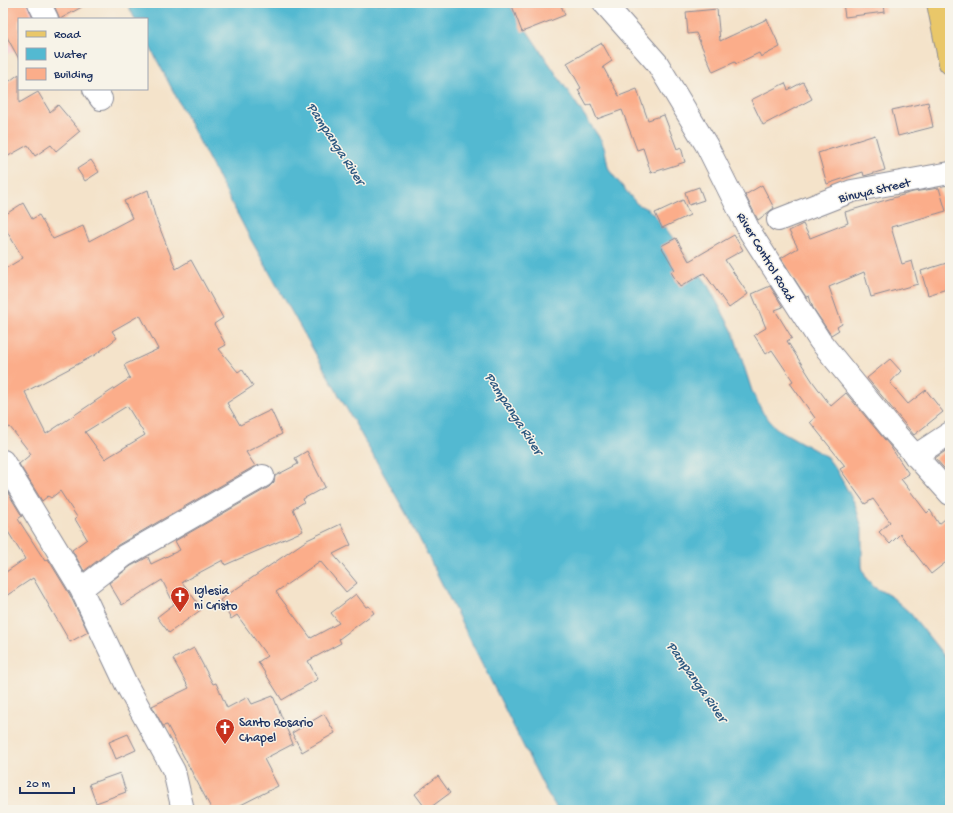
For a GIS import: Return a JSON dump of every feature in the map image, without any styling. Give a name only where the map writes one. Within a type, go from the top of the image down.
[{"type":"main road","points":[[938,3],[950,63]]},
{"type":"street","points":[[39,3],[47,18]]},
{"type":"street","name":"River Control Road","points":[[604,3],[657,64],[707,146],[750,232],[820,341],[915,456],[950,494]]},
{"type":"street","name":"Binuya Street","points":[[778,220],[852,191],[950,173]]},
{"type":"street","points":[[915,456],[950,433]]},
{"type":"street","points":[[3,461],[81,588],[126,684],[174,771],[183,810]]},
{"type":"street","points":[[81,588],[124,556],[263,476]]},
{"type":"shaded area","points":[[3,3],[34,3],[42,18],[18,18],[18,49],[3,57]]},
{"type":"water","name":"Pampanga River","points":[[127,3],[508,3],[601,140],[605,150],[608,167],[612,174],[637,204],[649,210],[660,221],[706,282],[733,332],[752,391],[763,413],[776,428],[827,457],[837,471],[855,504],[862,528],[862,567],[866,578],[874,587],[892,597],[910,613],[950,663],[950,810],[558,810],[545,789],[413,526],[250,238],[148,43],[148,18],[134,18]]},
{"type":"building","points":[[3,3],[27,3],[33,18],[18,18],[18,57],[3,30]]},
{"type":"building","points":[[53,3],[89,3],[62,18],[60,18]]},
{"type":"building","points":[[511,3],[560,3],[565,15],[522,32]]},
{"type":"building","points":[[843,3],[884,3],[885,12],[845,17]]},
{"type":"building","points":[[717,9],[720,41],[767,19],[780,47],[761,57],[759,53],[736,64],[735,62],[713,72],[696,33],[688,34],[686,12]]},
{"type":"building","points":[[602,43],[612,61],[603,67],[619,96],[637,89],[648,120],[664,115],[677,149],[681,147],[685,162],[651,173],[643,148],[637,150],[622,110],[597,119],[591,104],[587,106],[578,90],[581,88],[567,63]]},
{"type":"building","points":[[18,75],[19,103],[38,92],[50,112],[58,105],[80,131],[56,151],[51,145],[35,156],[28,145],[3,159],[3,86]]},
{"type":"building","points":[[803,82],[812,99],[763,125],[751,100],[785,83],[788,90]]},
{"type":"building","points":[[928,102],[933,127],[898,136],[892,110]]},
{"type":"building","points":[[875,135],[885,170],[864,176],[863,172],[827,184],[818,153]]},
{"type":"building","points":[[91,160],[99,172],[85,181],[77,169]]},
{"type":"building","points":[[762,185],[774,208],[758,220],[745,195]]},
{"type":"building","points":[[699,187],[704,200],[689,205],[685,192]]},
{"type":"building","points":[[939,188],[946,211],[891,227],[902,264],[912,261],[918,284],[871,297],[864,272],[829,287],[842,324],[837,327],[839,330],[831,335],[813,308],[809,296],[806,297],[781,258],[798,248],[789,231],[803,224],[810,238],[848,223],[845,212],[913,192]]},
{"type":"building","points":[[148,190],[155,216],[176,269],[191,260],[223,318],[214,324],[226,345],[219,349],[238,372],[242,369],[253,386],[227,403],[240,425],[271,410],[282,434],[246,452],[255,466],[118,545],[84,571],[72,550],[87,539],[75,519],[77,517],[60,491],[51,498],[48,496],[42,501],[19,464],[31,454],[10,427],[8,428],[3,418],[3,270],[23,258],[3,225],[3,216],[23,203],[32,219],[39,215],[53,239],[83,226],[89,241],[132,218],[124,201]],"holes":[[[140,315],[158,349],[124,365],[130,378],[46,434],[25,392],[95,355],[117,338],[112,331]],[[127,406],[145,435],[105,459],[85,432]]]},
{"type":"building","points":[[683,200],[690,215],[662,228],[655,213]]},
{"type":"building","points":[[734,235],[743,250],[725,260],[748,294],[729,308],[704,273],[680,287],[671,272],[675,270],[661,246],[676,238],[689,261]]},
{"type":"building","points":[[950,262],[950,288],[928,295],[921,271]]},
{"type":"building","points":[[770,286],[783,307],[775,310],[792,338],[787,341],[813,382],[831,406],[846,393],[890,446],[909,474],[901,479],[927,513],[930,510],[939,524],[950,515],[950,559],[931,574],[900,534],[890,544],[879,532],[890,522],[873,499],[865,504],[840,469],[845,466],[810,422],[815,418],[790,383],[793,381],[772,350],[766,354],[754,335],[766,328],[752,294]]},
{"type":"building","points":[[890,359],[901,371],[890,383],[908,404],[926,390],[943,412],[914,435],[867,378]]},
{"type":"building","points":[[950,448],[950,475],[935,458]]},
{"type":"building","points":[[307,451],[325,487],[303,499],[304,502],[293,509],[303,531],[225,565],[223,560],[182,582],[202,609],[169,633],[157,617],[174,604],[162,580],[122,605],[109,583],[131,566],[148,557],[151,564],[180,550],[175,541],[269,487],[274,482],[275,476],[298,464],[295,458]]},
{"type":"building","points":[[3,485],[22,516],[18,519],[45,561],[48,559],[70,595],[88,632],[70,642],[33,578],[3,598],[3,574],[25,559],[5,527],[3,528]]},
{"type":"building","points":[[341,524],[351,545],[333,554],[357,583],[346,592],[320,561],[276,592],[311,638],[339,623],[331,613],[356,594],[366,607],[369,606],[374,613],[339,639],[341,643],[308,661],[318,679],[282,700],[258,662],[267,656],[237,615],[231,619],[220,600],[307,540]]},
{"type":"building","points":[[194,648],[213,684],[216,683],[227,708],[248,697],[252,704],[273,696],[293,744],[264,759],[278,786],[231,810],[212,810],[167,725],[163,726],[152,706],[189,688],[173,659]]},
{"type":"building","points":[[324,714],[335,733],[302,752],[292,733]]},
{"type":"building","points":[[128,734],[136,750],[116,759],[109,742]]},
{"type":"building","points":[[120,773],[126,792],[96,803],[89,784]]},
{"type":"building","points":[[438,776],[450,793],[427,810],[415,794]]},
{"type":"place","name":"Iglesia ni Cristo","points":[[180,613]]},
{"type":"place","name":"Santo Rosario Chapel","points":[[225,745]]}]
